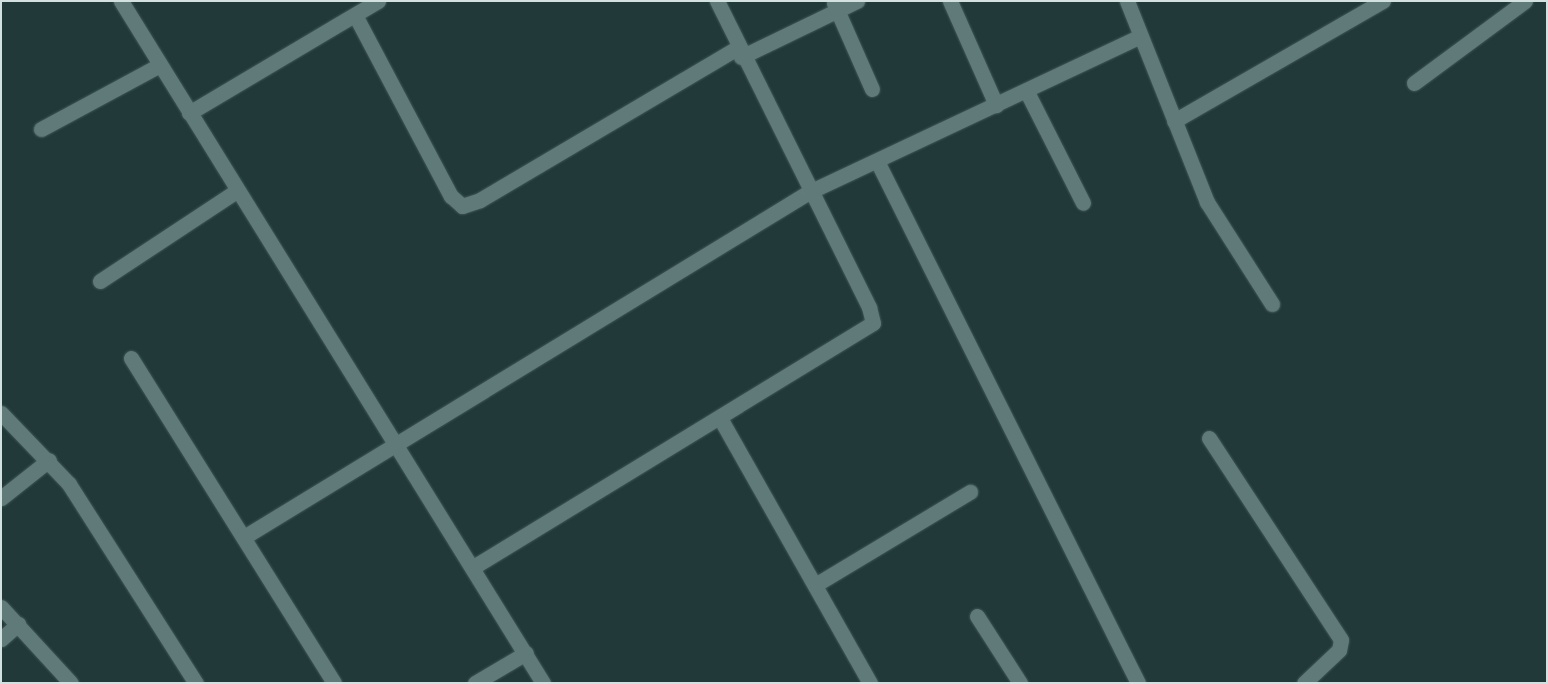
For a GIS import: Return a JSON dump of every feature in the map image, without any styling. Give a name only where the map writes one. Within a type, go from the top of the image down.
[{"type":"street","points":[[121,1],[235,192],[475,566],[543,683]]},
{"type":"street","points":[[189,113],[378,1]]},
{"type":"street","points":[[475,566],[873,323],[869,307],[739,53],[717,1]]},
{"type":"street","points":[[356,15],[450,196],[462,206],[480,200],[739,53],[836,6],[857,1]]},
{"type":"street","points":[[950,1],[996,105]]},
{"type":"street","points":[[1127,1],[1207,202],[1272,304]]},
{"type":"street","points":[[1174,121],[1383,1]]},
{"type":"street","points":[[1414,83],[1525,1]]},
{"type":"street","points":[[836,6],[872,89]]},
{"type":"street","points":[[244,537],[809,192],[878,163],[1140,36]]},
{"type":"street","points":[[41,129],[160,65]]},
{"type":"street","points":[[1027,92],[1083,203]]},
{"type":"street","points":[[878,163],[1138,683]]},
{"type":"street","points":[[100,281],[235,192]]},
{"type":"street","points":[[131,358],[334,683]]},
{"type":"street","points":[[1,413],[48,460],[84,506],[196,683]]},
{"type":"street","points":[[720,418],[870,683]]},
{"type":"street","points":[[1209,438],[1340,640],[1339,650],[1304,683]]},
{"type":"street","points":[[1,498],[48,460]]},
{"type":"street","points":[[815,585],[970,492]]},
{"type":"street","points":[[1,607],[71,683]]},
{"type":"street","points":[[977,616],[1020,683]]},
{"type":"street","points":[[1,639],[18,624]]},
{"type":"street","points":[[475,683],[526,653]]}]
